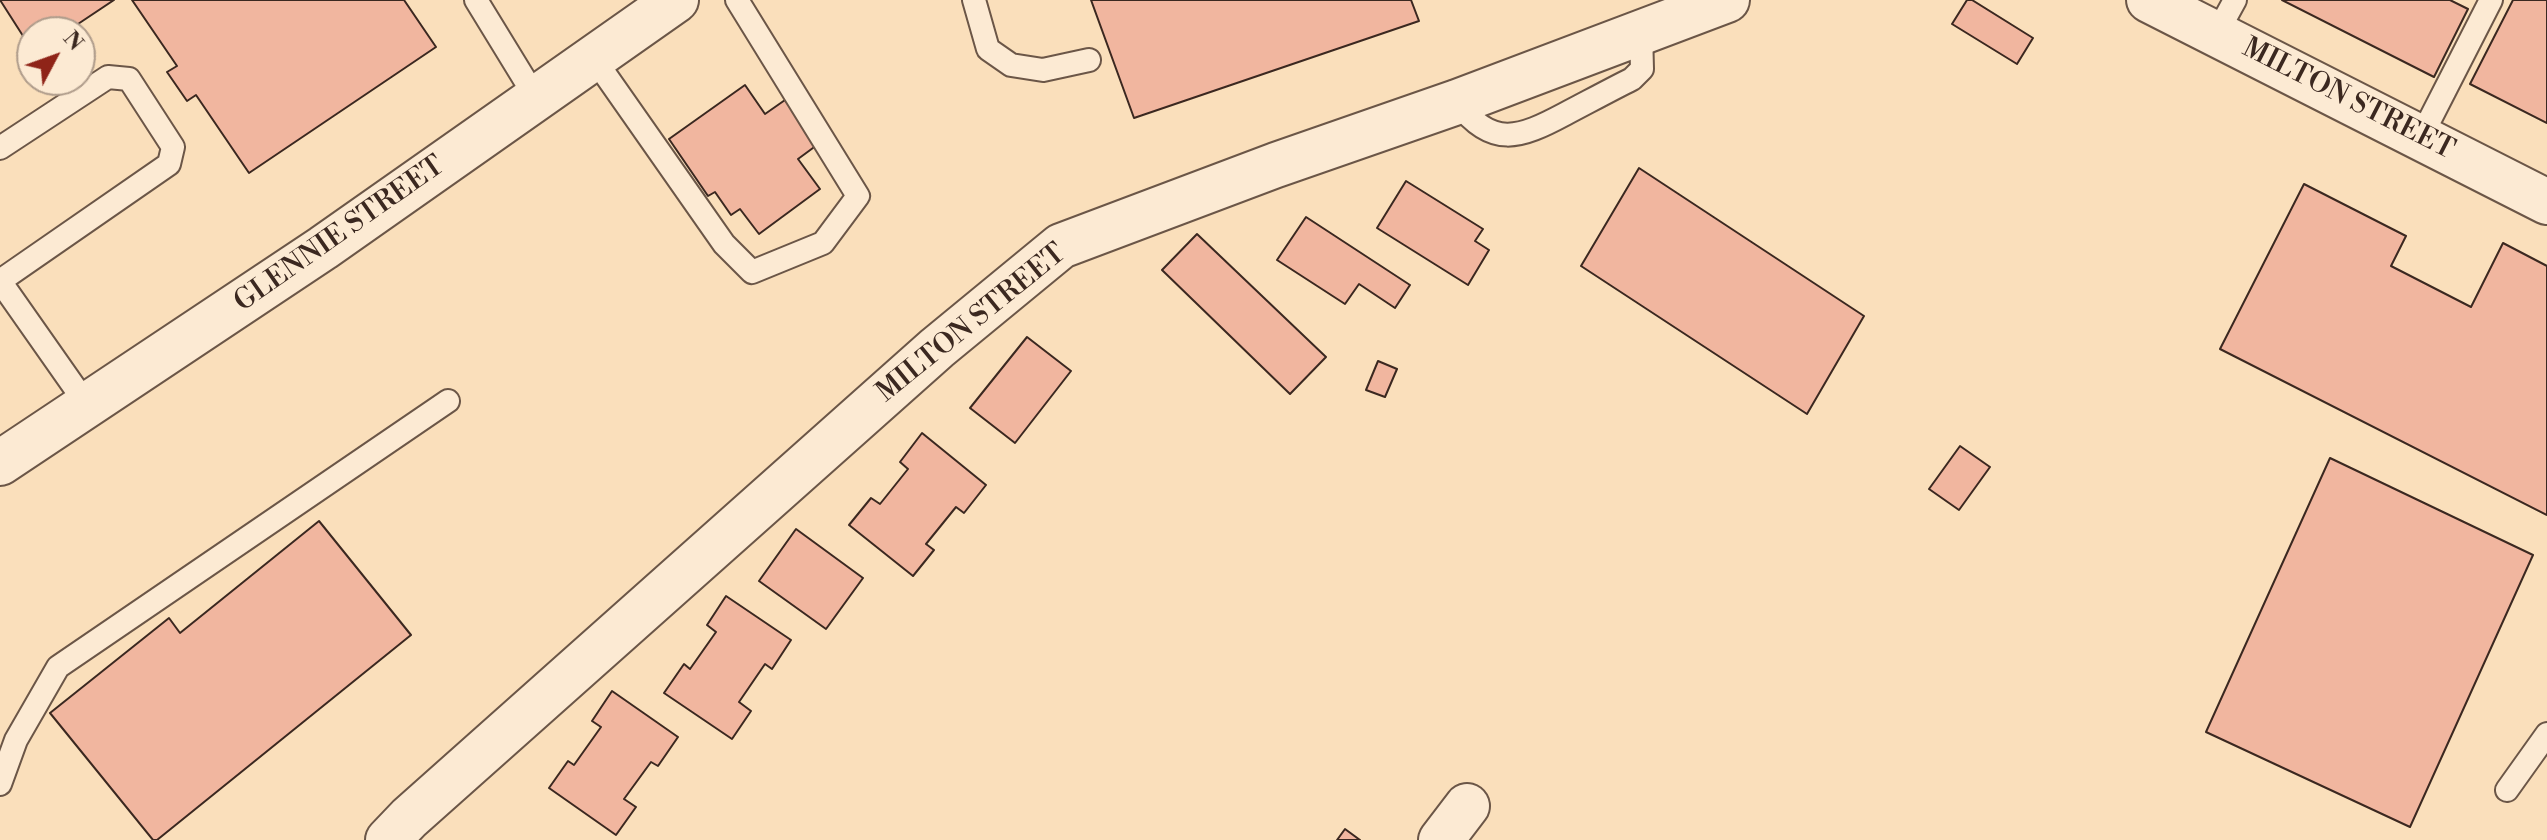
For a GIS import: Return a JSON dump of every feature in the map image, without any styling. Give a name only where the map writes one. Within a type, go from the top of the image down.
[{"type":"street","name":"GLENNIE STREET","points":[[0,463],[323,248],[676,0]]},
{"type":"street","name":"MILTON STREET","points":[[388,840],[429,799],[946,341],[1061,246],[1727,0]]},
{"type":"street","name":"MILTON STREET","points":[[2149,0],[2226,16],[2421,137],[2547,202]]},
{"type":"street","points":[[1441,840],[1467,806]]},
{"type":"lane","points":[[476,0],[536,98]]},
{"type":"lane","points":[[593,57],[724,244],[752,272],[823,243],[858,196],[737,0]]},
{"type":"lane","points":[[974,0],[988,49],[1011,65],[1043,70],[1089,60]]},
{"type":"lane","points":[[2421,137],[2491,0]]},
{"type":"lane","points":[[0,148],[108,77],[129,79],[173,147],[169,164],[0,281],[87,405]]},
{"type":"lane","points":[[0,784],[16,740],[58,667],[448,401]]},
{"type":"lane","points":[[2507,790],[2547,734]]},
{"type":"building","points":[[0,0],[114,0],[90,16],[16,16],[16,25]]},
{"type":"building","points":[[132,0],[404,0],[436,47],[249,173],[196,95],[187,101],[167,72],[177,66]]},
{"type":"building","points":[[1091,0],[1411,0],[1419,21],[1134,118]]},
{"type":"building","points":[[1967,0],[1972,0],[2033,38],[2017,64],[1952,24]]},
{"type":"building","points":[[2282,0],[2450,0],[2468,9],[2434,77]]},
{"type":"building","points":[[2513,0],[2547,0],[2547,123],[2470,84]]},
{"type":"building","points":[[745,85],[765,114],[785,100],[817,145],[798,159],[820,189],[759,234],[740,209],[731,215],[715,192],[708,196],[669,139]]},
{"type":"building","points":[[1639,168],[1864,316],[1807,414],[1581,266]]},
{"type":"building","points":[[1406,181],[1483,229],[1475,241],[1489,250],[1468,285],[1377,228]]},
{"type":"building","points":[[2304,184],[2406,236],[2391,266],[2471,307],[2503,243],[2547,266],[2547,515],[2220,349]]},
{"type":"building","points":[[1306,217],[1410,285],[1395,308],[1359,284],[1345,304],[1277,260]]},
{"type":"building","points":[[1197,234],[1326,357],[1290,394],[1162,270]]},
{"type":"building","points":[[1027,337],[1071,371],[1015,443],[970,408]]},
{"type":"building","points":[[1378,361],[1397,369],[1385,397],[1366,390]]},
{"type":"building","points":[[922,433],[986,485],[964,513],[956,507],[926,544],[934,550],[913,576],[849,525],[871,498],[880,504],[908,469],[900,462]]},
{"type":"building","points":[[1960,446],[1990,467],[1959,510],[1929,489]]},
{"type":"building","points":[[2330,458],[2533,555],[2410,827],[2206,732]]},
{"type":"building","points":[[319,521],[411,635],[157,840],[153,840],[50,713],[169,618],[180,633]]},
{"type":"building","points":[[796,529],[863,578],[826,629],[759,581]]},
{"type":"building","points":[[726,596],[791,640],[772,669],[765,664],[739,702],[751,711],[732,739],[664,693],[684,664],[690,669],[716,632],[707,625]]},
{"type":"building","points":[[612,691],[678,737],[658,766],[651,762],[624,799],[636,807],[616,835],[549,788],[568,761],[574,765],[601,727],[592,721]]},
{"type":"building","points":[[1345,829],[1360,840],[1337,840]]}]
